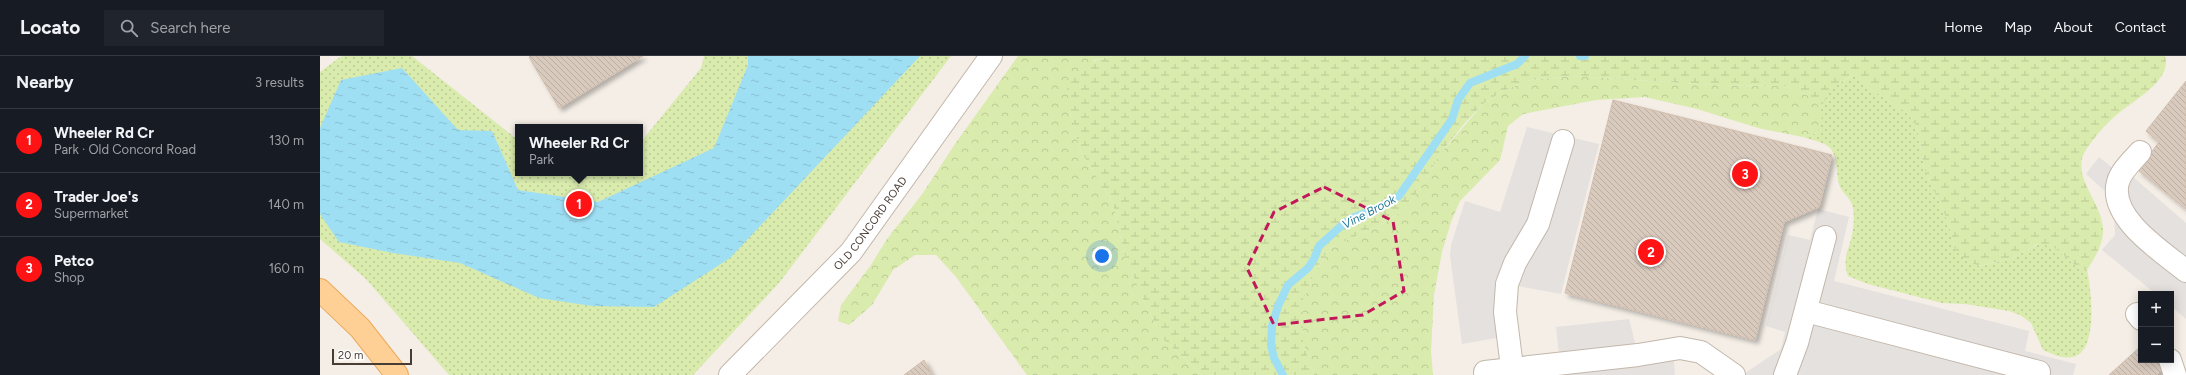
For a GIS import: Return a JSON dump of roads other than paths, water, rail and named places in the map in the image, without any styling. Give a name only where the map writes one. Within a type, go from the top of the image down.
[{"type":"main road","points":[[320,290],[360,328],[397,375]]},
{"type":"street","name":"OLD CONCORD ROAD","points":[[730,375],[851,252],[991,56]]},
{"type":"street","points":[[1513,372],[1506,312],[1507,284],[1515,263],[1538,224],[1563,141]]},
{"type":"street","points":[[2140,152],[2118,181],[2118,203],[2128,222],[2186,271]]},
{"type":"street","points":[[1785,375],[1797,343],[1825,237]]},
{"type":"street","points":[[1806,311],[2039,372],[2038,375]]},
{"type":"street","points":[[1485,372],[1513,372],[1680,348],[1701,352],[1734,375]]},
{"type":"street","points":[[2171,363],[2174,375]]},
{"type":"water","points":[[748,56],[920,56],[730,258],[654,307],[592,306],[539,298],[460,263],[393,253],[339,242],[320,214],[320,128],[341,80],[402,68],[458,130],[492,131],[518,190],[598,202],[714,148],[748,65]]},
{"type":"waterway","name":"Vine Brook","points":[[1283,375],[1274,358],[1271,345],[1272,326],[1278,306],[1288,285],[1308,268],[1314,259],[1319,246],[1341,226],[1352,218],[1378,208],[1399,196],[1452,119],[1458,100],[1470,83],[1517,64],[1525,56]]},
{"type":"waterway","name":"Vine Brook","points":[[1580,56],[1585,56]]},
{"type":"place","name":"Petco","points":[[1745,174]]},
{"type":"place","name":"Wheeler Rd Cr","points":[[579,204]]},
{"type":"place","name":"Trader Joe's","points":[[1651,252]]}]
